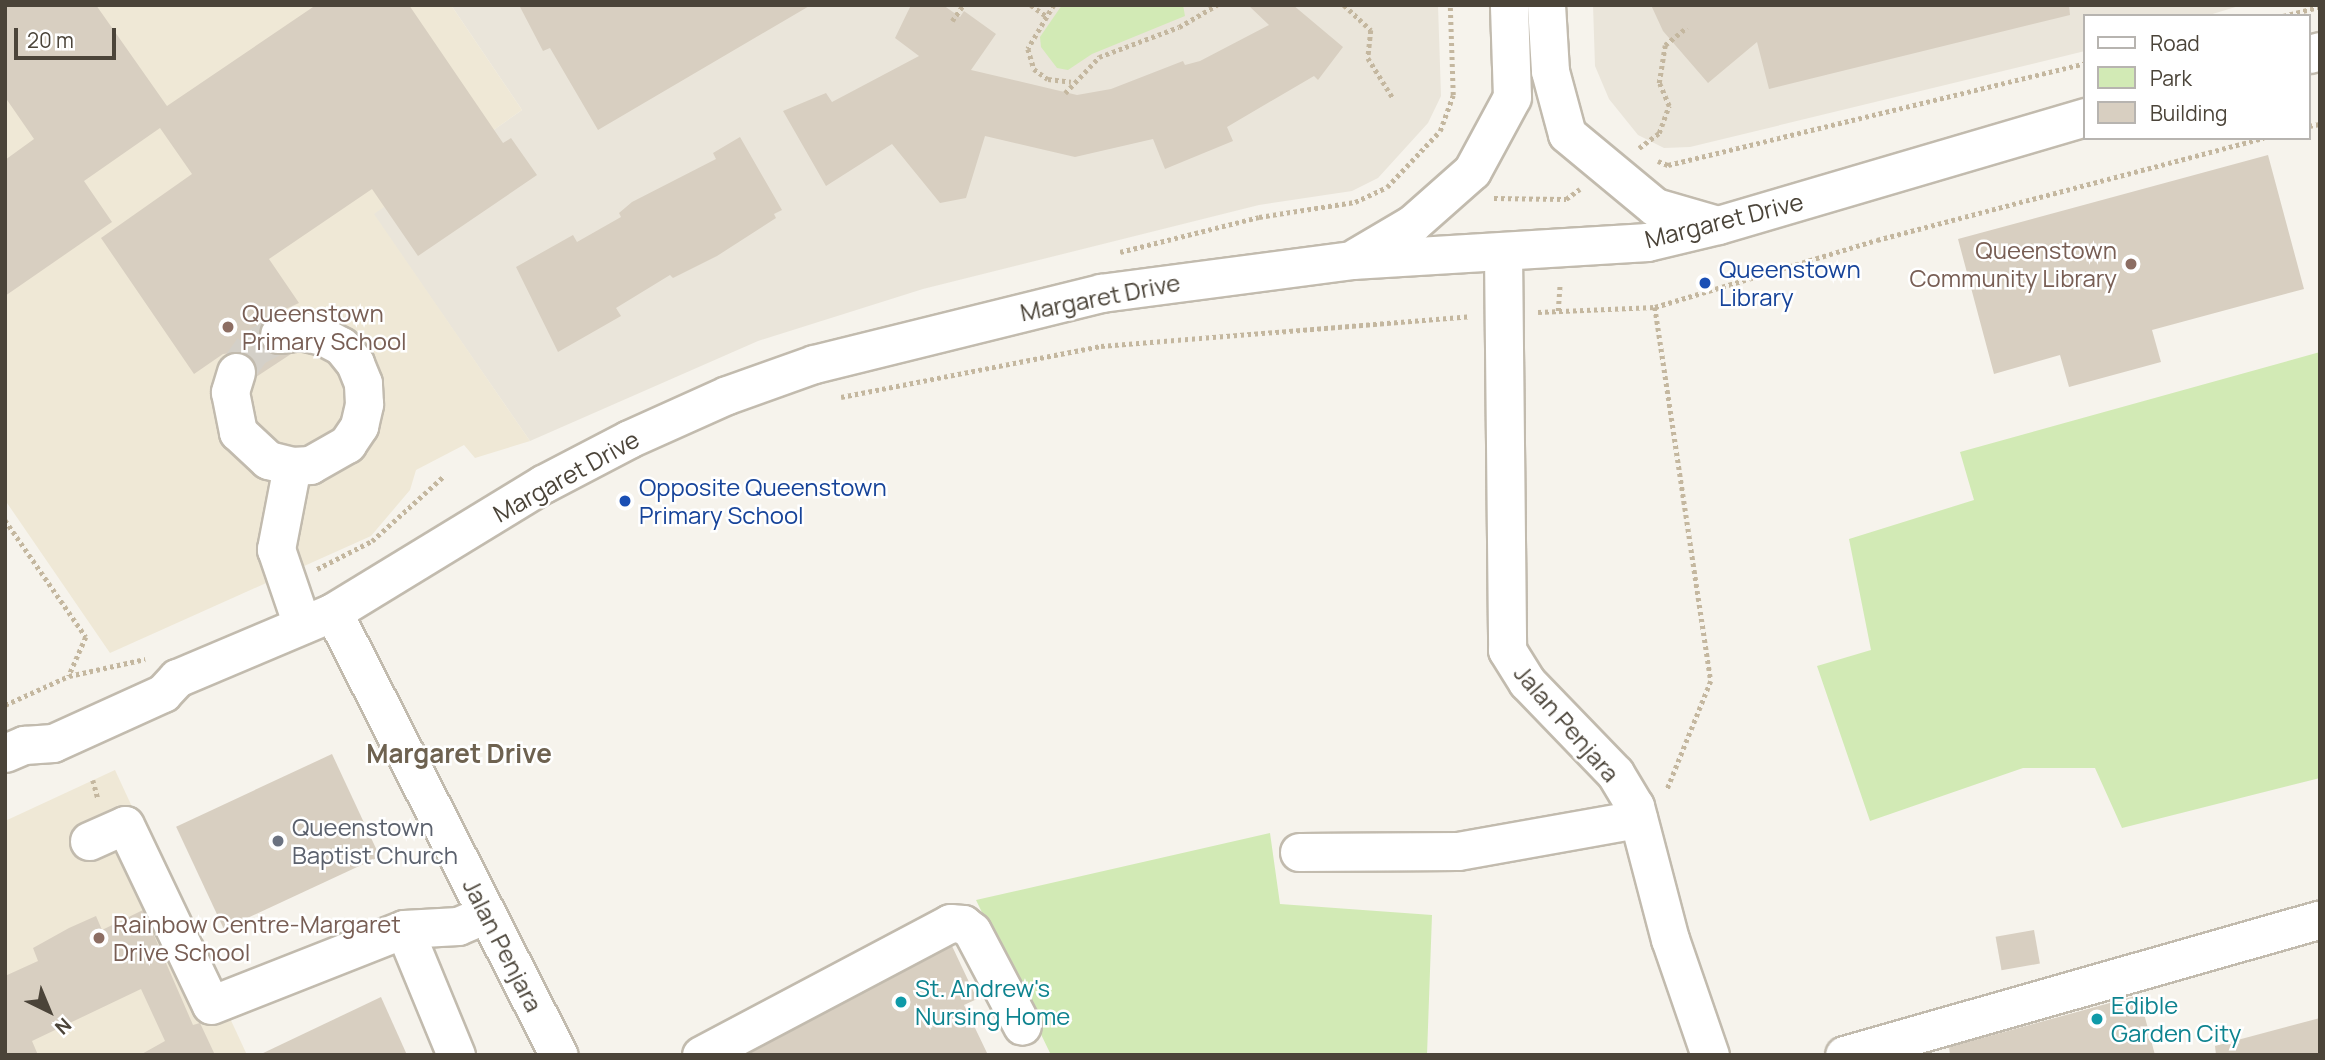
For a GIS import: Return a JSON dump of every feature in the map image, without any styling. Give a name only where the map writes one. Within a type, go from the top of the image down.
[{"type":"street","points":[[1352,260],[1412,224],[1472,171],[1512,97],[1509,5]]},
{"type":"street","points":[[1546,5],[1550,71],[1567,134],[1608,171],[1655,207],[1718,225]]},
{"type":"street","name":"Margaret Drive","points":[[14,749],[46,722],[70,711],[155,675],[177,678],[317,618],[543,484],[629,439],[727,395],[814,364],[1101,293],[1352,260],[1647,242],[1718,225],[2084,117]]},
{"type":"street","name":"Jalan Penjara","points":[[1503,252],[1507,650],[1521,675],[1615,773],[1640,828],[1670,939],[1710,1055]]},
{"type":"street","points":[[236,372],[230,392],[238,432],[268,460],[292,466],[330,457],[347,443],[359,426],[363,383],[341,346],[301,331],[279,334]]},
{"type":"street","name":"Jalan Penjara","points":[[292,466],[276,550],[285,585],[317,618],[486,914],[559,1055]]},
{"type":"street","points":[[89,841],[125,825],[211,1005],[404,929],[458,926],[486,914]]},
{"type":"street","points":[[1299,852],[1458,851],[1640,828]]},
{"type":"street","points":[[1843,1055],[2320,919]]},
{"type":"street","points":[[701,1055],[950,923],[963,924],[972,931],[1022,1026]]},
{"type":"street","points":[[404,929],[456,1055]]},
{"type":"path","points":[[952,21],[963,5]]},
{"type":"path","points":[[1031,5],[1046,16]]},
{"type":"path","points":[[1054,5],[1028,49],[1034,69],[1048,79],[1071,82]]},
{"type":"path","points":[[1065,93],[1071,82],[1099,57],[1179,27],[1217,5]]},
{"type":"path","points":[[1343,5],[1371,30],[1368,58],[1393,98]]},
{"type":"path","points":[[1450,5],[1453,95],[1440,131],[1411,166],[1444,196],[1566,199],[1608,171]]},
{"type":"path","points":[[2291,14],[2320,7]]},
{"type":"path","points":[[1687,27],[1665,45],[1659,83],[1670,106],[1659,133],[1634,153],[1668,165],[2084,63]]},
{"type":"path","points":[[1640,828],[1662,802],[1711,681],[1655,307]]},
{"type":"path","points":[[285,585],[372,541],[444,476]]},
{"type":"path","points":[[5,520],[86,637],[69,676]]},
{"type":"shaded area","name":"Queenstown Primary School","points":[[5,5],[451,5],[522,110],[374,214],[530,441],[475,458],[464,445],[416,470],[410,490],[371,536],[110,653],[5,500]]},
{"type":"shaded area","points":[[451,5],[1438,5],[1441,96],[1428,123],[1378,178],[1352,191],[1259,205],[923,289],[758,341],[530,441],[373,214],[522,110]]},
{"type":"shaded area","points":[[1593,5],[2242,5],[2213,14],[2084,14],[2084,51],[1690,147],[1664,148],[1638,135],[1609,99],[1595,66]]},
{"type":"shaded area","name":"Rainbow Centre-Margaret Drive School","points":[[115,770],[247,1055],[5,1055],[5,821]]},
{"type":"green space","points":[[1062,5],[1183,5],[1185,16],[1092,54],[1068,70],[1057,68],[1041,47],[1040,37]]},
{"type":"green space","points":[[2320,352],[2320,778],[2122,828],[2095,768],[2023,768],[1870,821],[1817,666],[1871,650],[1849,539],[1974,500],[1960,452]]},
{"type":"green space","points":[[1270,833],[1280,904],[1432,915],[1427,1055],[1051,1055],[976,900]]},
{"type":"building","points":[[5,5],[96,5],[167,106],[316,5],[409,5],[503,143],[511,138],[537,175],[418,256],[372,189],[269,259],[299,303],[266,318],[258,338],[270,353],[291,354],[256,377],[252,358],[241,352],[223,354],[194,374],[101,238],[192,174],[160,128],[84,181],[112,222],[5,296],[5,160],[34,139],[5,97]]},
{"type":"building","points":[[519,5],[811,5],[598,130],[550,48],[543,51]]},
{"type":"building","points":[[911,5],[943,5],[960,17],[964,11],[996,34],[971,70],[1077,95],[1111,89],[1183,61],[1185,65],[1200,61],[1269,25],[1248,5],[1293,5],[1343,47],[1318,80],[1314,76],[1227,127],[1233,141],[1165,169],[1153,139],[1075,157],[985,136],[966,198],[940,203],[892,144],[826,186],[783,111],[826,93],[832,102],[919,56],[895,38]]},
{"type":"building","points":[[1651,5],[2069,5],[2070,15],[1769,89],[1757,42],[1708,83],[1663,31]]},
{"type":"building","points":[[740,137],[782,210],[774,214],[776,218],[717,256],[673,278],[670,275],[616,308],[621,316],[558,352],[516,267],[573,235],[577,242],[621,217],[619,213],[632,202],[716,159],[713,153]]},
{"type":"building","name":"Queenstown Community Library","points":[[2268,155],[2304,289],[2152,330],[2161,362],[2069,387],[2060,355],[1994,374],[1958,239]]},
{"type":"building","name":"Queenstown Baptist Church","points":[[332,754],[380,856],[224,929],[176,827]]},
{"type":"building","points":[[143,910],[193,1025],[200,1023],[215,1055],[140,1055],[165,1041],[141,989],[32,1041],[38,1055],[5,1055],[5,976],[38,961],[33,948],[69,928],[96,916],[102,930]]},
{"type":"building","points":[[2034,930],[2040,963],[2001,970],[1996,937]]},
{"type":"building","name":"St. Andrew's Nursing Home","points":[[952,946],[977,999],[964,1005],[988,1055],[746,1055]]},
{"type":"building","name":"Edible Garden City","points":[[2139,995],[2155,1055],[1950,1055],[1949,1047]]},
{"type":"building","points":[[381,997],[407,1055],[259,1055]]},
{"type":"building","name":"Edible Garden City","points":[[2320,1018],[2320,1055],[2216,1055],[2215,1046]]},
{"type":"tunnel","points":[[236,372],[253,348],[279,334]]},
{"type":"place","name":"Queenstown Community Library","points":[[2131,264]]},
{"type":"place","name":"Queenstown Library","points":[[1705,283]]},
{"type":"place","name":"Queenstown Primary School","points":[[228,327]]},
{"type":"place","name":"Opposite Queenstown Primary School","points":[[625,501]]},
{"type":"place","name":"Queenstown Baptist Church","points":[[278,841]]},
{"type":"place","name":"Rainbow Centre-Margaret Drive School","points":[[99,938]]},
{"type":"place","name":"St. Andrew's Nursing Home","points":[[901,1002]]},
{"type":"place","name":"Edible Garden City","points":[[2097,1019]]},
{"type":"district","name":"Margaret Drive","points":[[459,754]]}]
